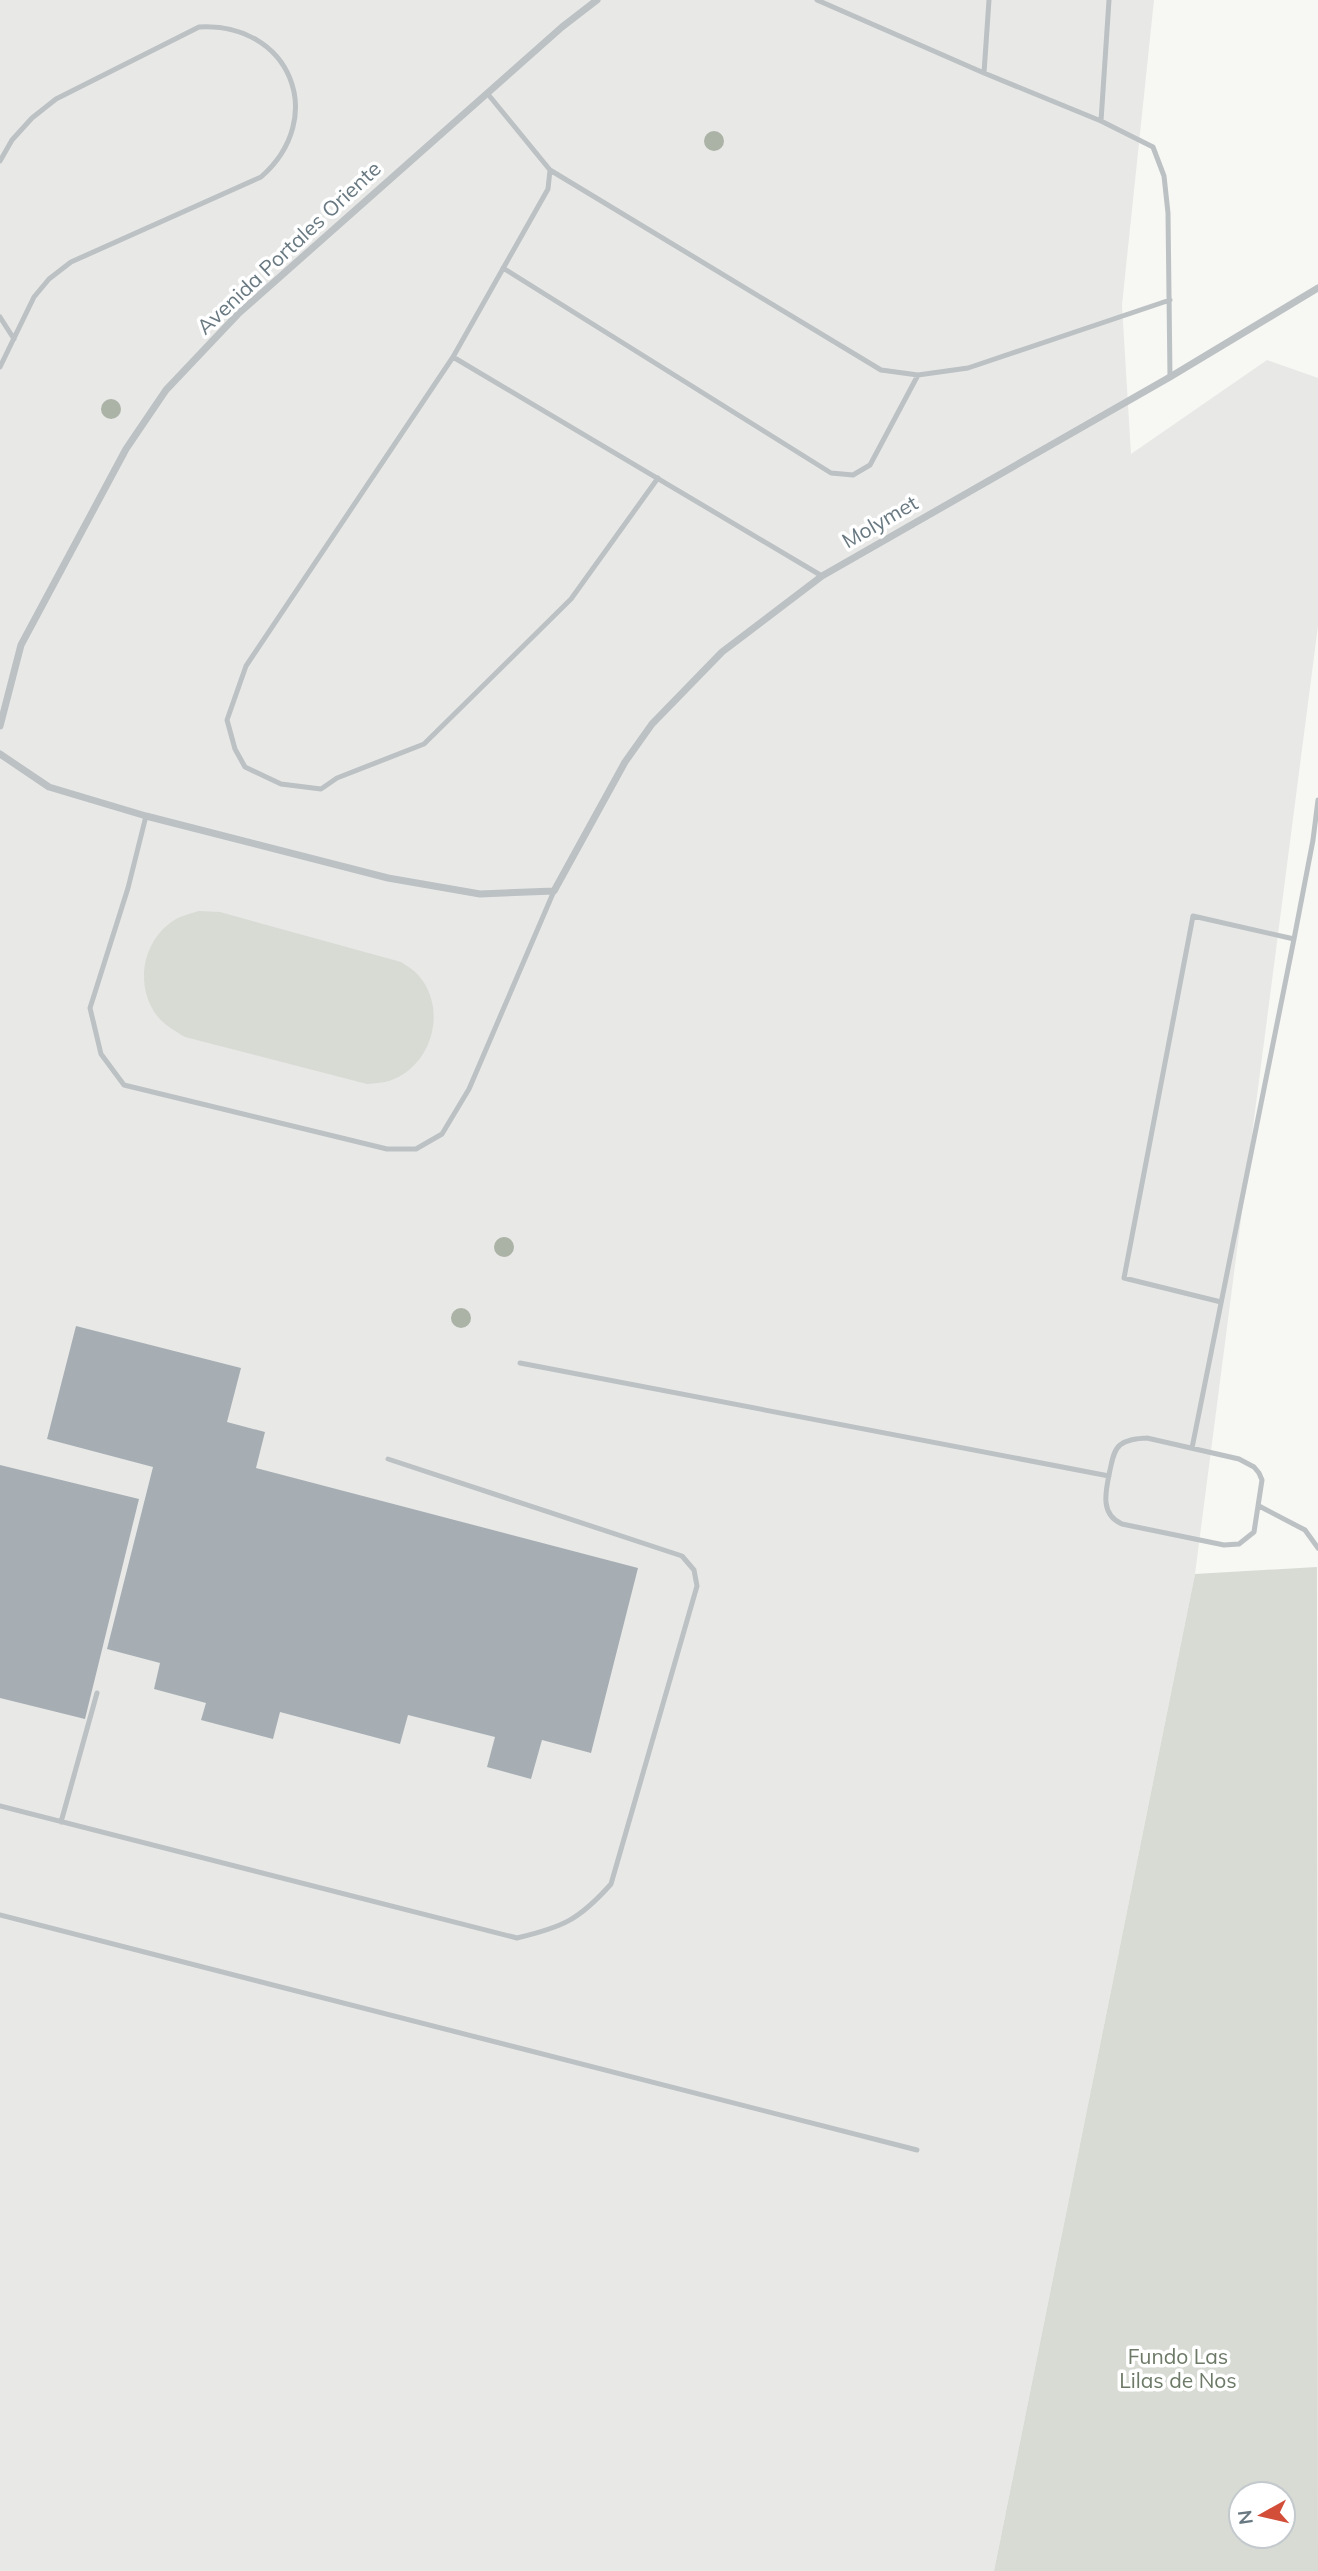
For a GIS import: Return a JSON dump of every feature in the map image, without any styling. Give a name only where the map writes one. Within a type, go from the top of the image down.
[{"type":"street","name":"Avenida Portales Oriente","points":[[0,726],[21,645],[126,449],[166,390],[238,314],[562,27],[597,0]]},
{"type":"street","name":"Molymet","points":[[554,891],[625,762],[652,724],[722,652],[822,576],[1170,377],[1318,288]]},
{"type":"street","points":[[0,754],[49,787],[146,816],[388,878],[480,894],[554,891]]},
{"type":"lane","points":[[817,0],[1101,121],[1153,147],[1164,176],[1165,188],[1170,377]]},
{"type":"lane","points":[[985,73],[989,0]]},
{"type":"lane","points":[[1101,121],[1109,0]]},
{"type":"lane","points":[[0,161],[12,140],[56,99],[199,27],[220,26],[241,30],[259,40],[275,54],[287,71],[294,91],[296,112],[293,132],[274,165],[261,177],[71,262],[49,279],[34,297],[0,367]]},
{"type":"lane","points":[[487,93],[550,170],[881,370],[918,375],[968,368],[1170,300]]},
{"type":"lane","points":[[550,170],[548,189],[453,357],[246,666],[227,720],[235,749],[245,766],[281,784],[321,789],[337,778],[424,744],[571,599],[658,478]]},
{"type":"lane","points":[[503,268],[831,473],[853,475],[870,465],[918,375]]},
{"type":"lane","points":[[0,317],[14,339]]},
{"type":"lane","points":[[453,357],[822,576]]},
{"type":"lane","points":[[1192,1448],[1294,939],[1318,800]]},
{"type":"lane","points":[[146,816],[128,888],[90,1008],[101,1054],[124,1085],[387,1149],[416,1149],[442,1134],[469,1089],[554,891]]},
{"type":"lane","points":[[1221,1302],[1124,1278],[1193,916],[1294,939]]},
{"type":"lane","points":[[520,1363],[1109,1476]]},
{"type":"lane","points":[[1147,1438],[1192,1448],[1239,1459],[1254,1467],[1262,1480],[1256,1525],[1250,1537],[1240,1544],[1224,1545],[1116,1521],[1106,1506],[1109,1476],[1116,1451],[1131,1440],[1147,1438]]},
{"type":"lane","points":[[0,1806],[517,1938],[555,1929],[590,1908],[611,1884],[697,1586],[694,1570],[682,1556],[388,1459]]},
{"type":"lane","points":[[1259,1506],[1305,1530],[1318,1548]]},
{"type":"lane","points":[[61,1822],[97,1693]]},
{"type":"lane","points":[[0,1915],[917,2150]]},
{"type":"shaded area","points":[[0,0],[1154,0],[1122,305],[1131,454],[1267,360],[1318,378],[1318,626],[1195,1574],[994,2571],[0,2571]]},
{"type":"green space","points":[[199,911],[220,912],[401,962],[419,976],[433,1005],[434,1020],[425,1051],[404,1074],[389,1081],[367,1084],[180,1034],[162,1021],[152,1008],[144,983],[144,970],[151,946],[167,925]]},
{"type":"green space","name":"Fundo Las Lilas de Nos","points":[[1317,1567],[1318,2571],[994,2571],[1195,1574]]},
{"type":"building","points":[[76,1326],[241,1368],[227,1422],[265,1432],[256,1468],[638,1568],[591,1753],[542,1740],[531,1779],[487,1767],[495,1737],[408,1715],[400,1744],[280,1712],[273,1739],[201,1720],[206,1703],[154,1689],[160,1663],[107,1649],[153,1467],[47,1439]]},
{"type":"building","points":[[0,1465],[139,1499],[85,1719],[0,1698]]}]
